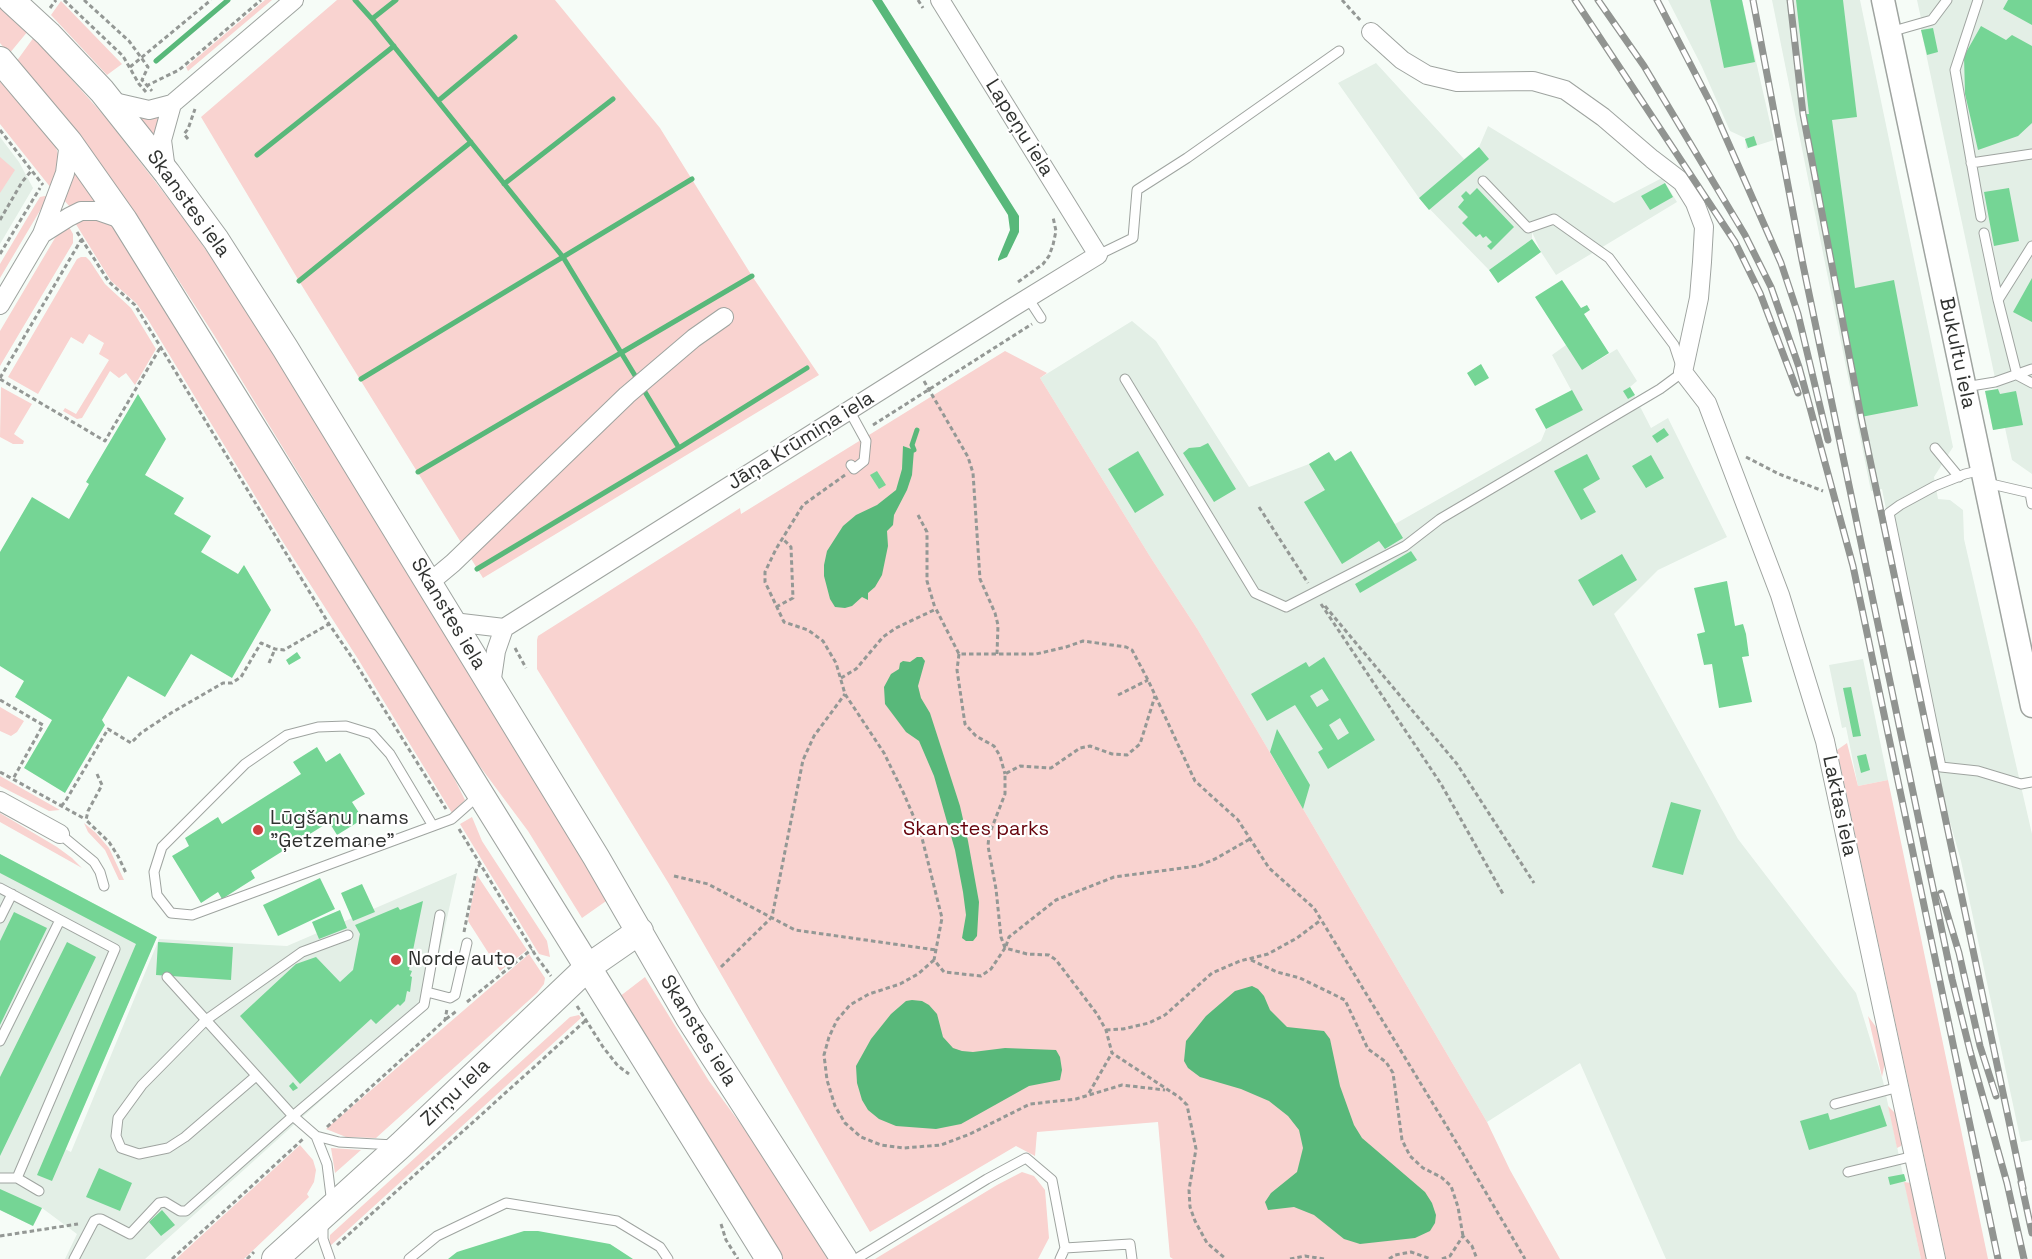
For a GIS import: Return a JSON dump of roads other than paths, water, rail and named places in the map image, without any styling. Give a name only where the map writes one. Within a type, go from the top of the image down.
[{"type":"main road","name":"Skanstes iela","points":[[11,0],[48,34],[110,101],[216,240],[429,582],[640,931],[654,961],[844,1259]]},
{"type":"main road","points":[[0,60],[69,142],[124,220],[769,1259]]},
{"type":"main road","name":"Zirņu iela","points":[[275,1259],[401,1145],[588,967],[640,931]]},
{"type":"street","points":[[110,101],[149,110],[172,104],[294,0]]},
{"type":"street","name":"Bukultu iela","points":[[1883,0],[2031,699]]},
{"type":"street","name":"Lapeņu iela","points":[[932,5],[1098,255]]},
{"type":"street","points":[[1371,32],[1402,60],[1427,75],[1457,82],[1533,81],[1565,90],[1603,117],[1682,183],[1695,203],[1704,227],[1699,298],[1683,372]]},
{"type":"street","points":[[167,173],[162,140],[172,104]]},
{"type":"street","points":[[0,305],[42,234],[65,173],[69,142]]},
{"type":"street","points":[[42,234],[81,212],[98,211],[124,220]]},
{"type":"street","name":"Jāņa Krūmiņa iela","points":[[504,628],[1098,255]]},
{"type":"street","points":[[429,582],[453,563],[627,395],[694,338],[724,316]]},
{"type":"street","name":"Laktas iela","points":[[1683,372],[1707,403],[1780,595],[1825,741],[1936,1259]]},
{"type":"street","points":[[453,622],[504,628],[496,651],[491,685]]},
{"type":"street","points":[[0,801],[60,834]]},
{"type":"lane","points":[[1890,32],[1932,20],[1947,0]]},
{"type":"lane","points":[[1978,0],[1955,70],[1981,217]]},
{"type":"lane","points":[[1098,255],[1133,238],[1137,190],[1187,158],[1339,51]]},
{"type":"lane","points":[[1971,163],[2032,154]]},
{"type":"lane","points":[[1125,379],[1255,593],[1286,607],[1404,546],[1440,519],[1660,389],[1683,372],[1674,345],[1609,258],[1554,219],[1528,228],[1483,181]]},
{"type":"lane","points":[[1984,234],[2017,375],[2032,383]]},
{"type":"lane","points":[[1998,300],[2032,246]]},
{"type":"lane","points":[[1028,298],[1041,318]]},
{"type":"lane","points":[[1964,388],[1995,382],[2032,369]]},
{"type":"lane","points":[[849,410],[866,441],[864,461],[852,467]]},
{"type":"lane","points":[[1935,448],[1959,477]]},
{"type":"lane","points":[[2032,504],[2031,493],[1984,476],[1959,477],[1935,486],[1899,505],[1889,513],[1941,767],[1978,771],[2021,784],[2032,782]]},
{"type":"lane","points":[[433,826],[390,754],[372,734],[346,726],[318,727],[287,735],[245,764],[162,847],[154,872],[157,895],[171,913],[192,915],[452,819],[480,793]]},
{"type":"lane","points":[[60,834],[94,862],[104,886]]},
{"type":"lane","points":[[0,888],[115,949],[17,1178]]},
{"type":"lane","points":[[0,918],[12,894]]},
{"type":"lane","points":[[75,1259],[94,1221],[101,1219],[130,1234],[159,1203],[165,1202],[180,1212],[186,1211],[293,1116],[424,1005],[440,915]]},
{"type":"lane","points":[[0,1041],[60,920]]},
{"type":"lane","points":[[256,1076],[186,1137],[168,1148],[139,1154],[121,1148],[116,1136],[118,1118],[142,1085],[206,1020],[302,952],[348,935]]},
{"type":"lane","points":[[427,993],[450,998],[455,995],[467,943]]},
{"type":"lane","points":[[167,977],[293,1116],[314,1134],[339,1142],[401,1145]]},
{"type":"lane","points":[[1834,1104],[1899,1087]]},
{"type":"lane","points":[[314,1134],[327,1164],[328,1212],[323,1239],[328,1256]]},
{"type":"lane","points":[[1848,1172],[1914,1156]]},
{"type":"lane","points":[[856,1259],[987,1179],[1026,1158],[1053,1180],[1065,1248],[1060,1259]]},
{"type":"lane","points":[[0,1178],[17,1178],[39,1191]]},
{"type":"lane","points":[[409,1259],[437,1236],[506,1203],[617,1221],[660,1247],[668,1259]]},
{"type":"lane","points":[[1065,1248],[1130,1244],[1132,1259]]},
{"type":"waterway","points":[[156,61],[228,0]]},
{"type":"waterway","points":[[355,0],[563,257],[679,448]]},
{"type":"waterway","points":[[372,19],[396,0]]},
{"type":"waterway","points":[[438,101],[515,37]]},
{"type":"waterway","points":[[257,155],[394,46]]},
{"type":"waterway","points":[[504,184],[613,99]]},
{"type":"waterway","points":[[299,281],[471,142]]},
{"type":"waterway","points":[[361,379],[692,179]]},
{"type":"waterway","points":[[418,472],[752,276]]},
{"type":"waterway","points":[[477,569],[807,368]]},
{"type":"waterway","points":[[914,450],[912,445],[917,430]]},
{"type":"railway","points":[[1575,0],[1735,242],[1760,293],[1798,393]]},
{"type":"railway","points":[[1598,0],[1644,66],[1745,235],[1771,287],[1799,367],[1853,566],[1998,1259]]},
{"type":"railway","points":[[1657,0],[1712,106],[1781,263],[1798,314],[1828,440]]},
{"type":"railway","points":[[1753,0],[1802,260],[1952,979],[2007,1183],[2024,1259]]},
{"type":"railway","points":[[1790,0],[1803,114],[1861,417],[2023,1188]]},
{"type":"railway","points":[[1941,893],[1959,953],[1980,1046],[1996,1096]]},
{"type":"railway","points":[[2021,1182],[2032,1233]]},
{"type":"place","name":"Lūgšanu nams \"Ģetzemane\"","points":[[258,830]]},
{"type":"place","name":"Norde auto","points":[[396,960]]},
{"type":"park label","name":"Skanstes parks","points":[[976,830]]}]
